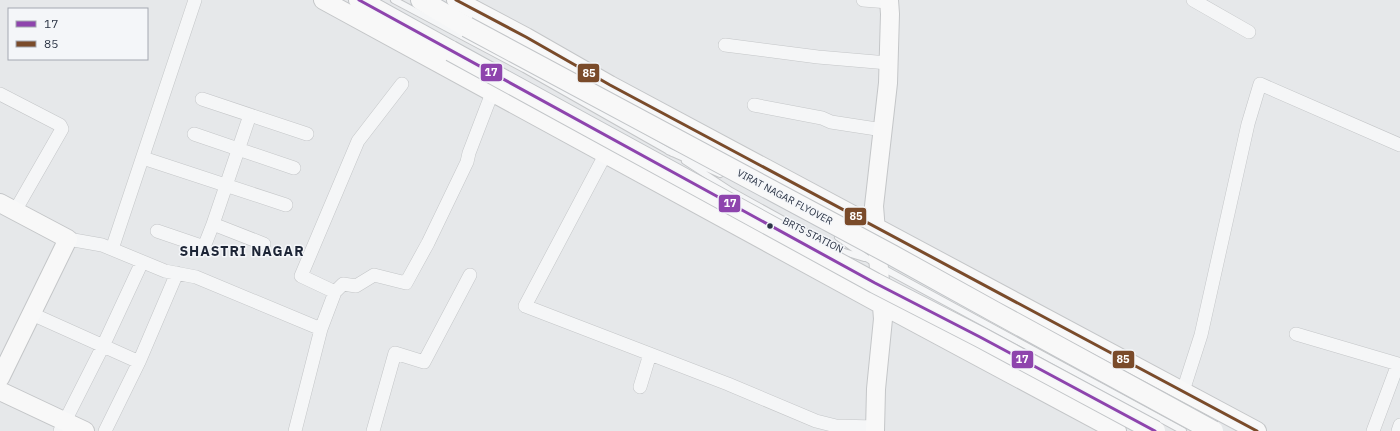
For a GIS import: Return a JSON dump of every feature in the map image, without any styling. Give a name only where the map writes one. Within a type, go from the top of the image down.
[{"type":"main road","name":"VIRAT NAGAR FLYOVER","points":[[421,0],[464,11],[892,255],[1214,431]]},
{"type":"main road","points":[[357,6],[1155,431]]},
{"type":"street","points":[[112,249],[195,0]]},
{"type":"street","points":[[323,0],[357,6]]},
{"type":"street","points":[[863,0],[892,1]]},
{"type":"street","points":[[1193,0],[1249,32]]},
{"type":"street","points":[[880,229],[874,206],[888,83],[890,14],[892,1]]},
{"type":"street","points":[[605,155],[525,306],[728,384],[816,421],[836,426],[878,430],[876,389],[883,319],[886,307],[878,265],[880,229],[896,84],[899,14],[892,1]]},
{"type":"street","points":[[464,11],[526,37],[617,89],[1258,431]]},
{"type":"street","points":[[725,45],[818,57],[888,63]]},
{"type":"street","points":[[442,52],[492,92],[605,155],[1117,431]]},
{"type":"street","points":[[335,292],[301,276],[358,141],[402,84]]},
{"type":"street","points":[[1183,391],[1201,335],[1248,124],[1260,84],[1400,145]]},
{"type":"street","points":[[295,431],[321,330],[335,292],[343,284],[356,286],[374,275],[406,282],[428,243],[467,162],[492,92]]},
{"type":"street","points":[[0,94],[60,125],[62,129],[8,207],[68,239],[102,245],[164,271],[196,277],[321,330]]},
{"type":"street","points":[[202,99],[307,134]]},
{"type":"street","points":[[754,105],[822,118],[831,122],[883,130]]},
{"type":"street","points":[[157,231],[204,247],[250,115]]},
{"type":"street","points":[[194,134],[294,168]]},
{"type":"street","points":[[143,158],[286,205]]},
{"type":"street","points":[[213,224],[264,244]]},
{"type":"street","points":[[0,378],[68,239]]},
{"type":"street","points":[[63,426],[103,346],[142,262]]},
{"type":"street","points":[[104,431],[139,362],[177,273]]},
{"type":"street","points":[[373,431],[395,353],[424,362],[470,275]]},
{"type":"street","points":[[32,314],[139,362]]},
{"type":"street","points":[[1296,334],[1398,364],[1373,431]]},
{"type":"street","points":[[640,387],[650,354]]},
{"type":"street","points":[[0,391],[63,426],[85,431]]},
{"type":"street","points":[[1398,431],[1400,426]]},
{"type":"lane","points":[[394,0],[524,69],[668,151],[723,175]]},
{"type":"lane","name":"BRTS STATION","points":[[668,151],[731,191],[838,250],[878,265]]},
{"type":"lane","name":"BRTS STATION","points":[[830,233],[844,240],[878,265]]},
{"type":"lane","points":[[878,265],[1183,431]]},
{"type":"transit line","name":"17","points":[[359,0],[875,283],[980,337],[1155,431]]},
{"type":"transit line","name":"85","points":[[456,0],[526,37],[610,85],[1257,431]]},
{"type":"district","name":"SHASTRI NAGAR","points":[[242,251]]}]
